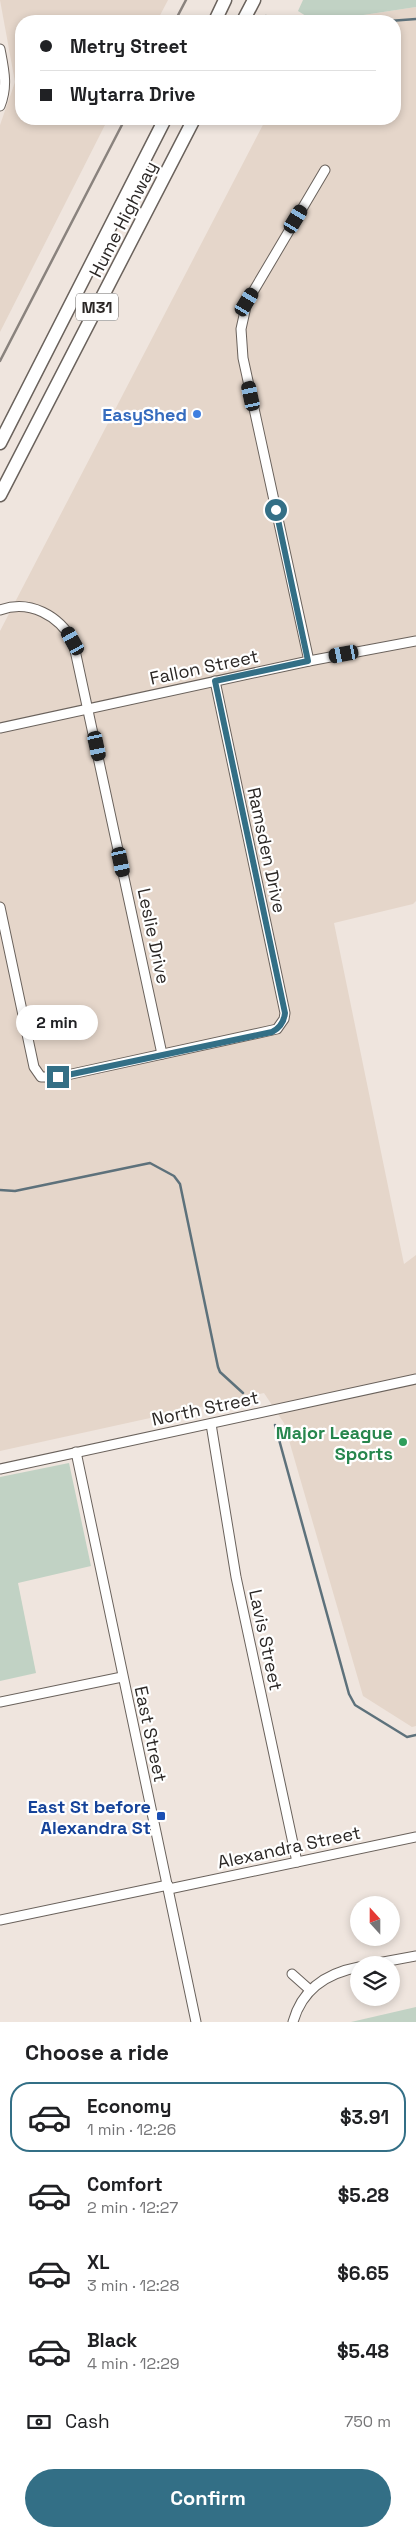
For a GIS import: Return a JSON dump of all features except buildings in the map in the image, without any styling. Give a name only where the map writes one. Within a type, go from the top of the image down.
[{"type":"highway","points":[[218,15],[226,0]]},
{"type":"highway","points":[[246,15],[254,0]]},
{"type":"highway","name":"Hume Highway","points":[[0,442],[162,125]]},
{"type":"highway","name":"Hume Highway","points":[[0,495],[191,125]]},
{"type":"street","points":[[0,54],[6,78],[5,95],[0,106]]},
{"type":"street","points":[[308,661],[243,358],[240,329],[247,302],[325,170]]},
{"type":"street","name":"Leslie Drive","points":[[0,610],[16,607],[37,609],[59,622],[73,641],[89,708],[162,1054]]},
{"type":"street","name":"Fallon Street","points":[[0,728],[308,661],[416,640]]},
{"type":"street","name":"Ramsden Drive","points":[[162,1054],[272,1032],[281,1025],[285,1013],[215,681]]},
{"type":"street","points":[[0,907],[34,1068],[41,1077],[58,1077],[162,1054]]},
{"type":"street","name":"North Street","points":[[0,1469],[416,1379]]},
{"type":"street","name":"Lavis Street","points":[[210,1424],[236,1576],[296,1862]]},
{"type":"street","name":"East Street","points":[[76,1452],[196,2022]]},
{"type":"street","points":[[0,1702],[122,1677]]},
{"type":"street","name":"Alexandra Street","points":[[0,1920],[416,1837]]},
{"type":"street","points":[[400,1959],[416,1956]]},
{"type":"street","points":[[293,2022],[296,2010],[310,1990],[325,1977],[350,1970]]},
{"type":"street","points":[[292,1974],[310,1990]]},
{"type":"shaded area","points":[[0,0],[168,0],[160,15],[15,15],[15,82]]},
{"type":"shaded area","points":[[416,7],[416,901],[413,904],[334,923],[404,1264],[416,1255],[416,1726],[412,1727],[363,1696],[284,1423],[264,1393],[0,1451],[0,631],[263,125],[401,125],[401,15],[363,15]]},
{"type":"shaded area","points":[[15,82],[15,125],[105,125],[0,332],[0,125]]},
{"type":"green space","points":[[303,0],[416,0],[416,7],[363,15],[304,15],[298,11]]},
{"type":"green space","points":[[69,1463],[91,1566],[18,1583],[36,1673],[0,1681],[0,1477]]},
{"type":"green space","points":[[416,2007],[416,2022],[351,2022]]},
{"type":"waterway","points":[[401,20],[416,19]]},
{"type":"waterway","points":[[0,1190],[15,1191],[150,1163],[174,1176],[180,1184],[218,1367],[220,1372],[243,1393]]},
{"type":"waterway","points":[[275,1425],[349,1694],[355,1705],[407,1737],[416,1735]]},
{"type":"railway","points":[[178,15],[186,0]]},
{"type":"railway","points":[[0,361],[122,125]]},
{"type":"place","name":"EasyShed","points":[[197,414]]},
{"type":"place","name":"Major League Sports","points":[[403,1442]]},
{"type":"place","name":"East St before Alexandra St","points":[[161,1816]]},
{"type":"route","points":[[58,1077],[272,1032],[281,1025],[284,1019],[285,1013],[215,681],[308,661],[276,510]]}]
